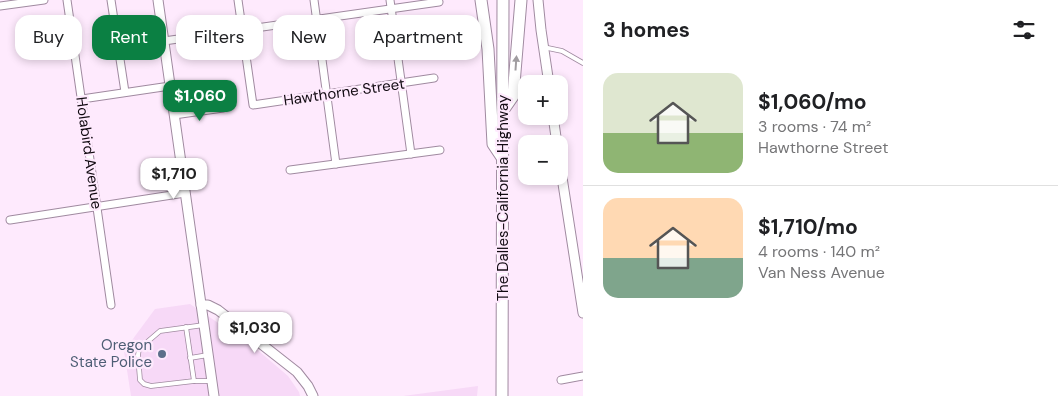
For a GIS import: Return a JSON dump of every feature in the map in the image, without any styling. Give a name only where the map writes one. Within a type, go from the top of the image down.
[{"type":"highway","points":[[482,0],[488,49],[493,144],[503,159]]},
{"type":"highway","name":"The Dalles-California Highway","points":[[502,396],[503,0]]},
{"type":"highway","points":[[504,108],[513,96],[521,0]]},
{"type":"street","points":[[0,6],[44,0]]},
{"type":"street","name":"Holabird Avenue","points":[[67,0],[111,305]]},
{"type":"street","points":[[111,0],[125,92]]},
{"type":"street","points":[[158,0],[160,15]]},
{"type":"street","points":[[238,0],[240,15]]},
{"type":"street","points":[[314,0],[316,15]]},
{"type":"street","points":[[390,0],[411,154]]},
{"type":"street","points":[[538,0],[548,75]]},
{"type":"street","points":[[345,15],[439,2]]},
{"type":"street","points":[[166,56],[214,396]]},
{"type":"street","name":"Hawthorne Street","points":[[247,60],[253,104],[434,78]]},
{"type":"street","points":[[322,60],[336,164]]},
{"type":"street","points":[[82,99],[170,86]]},
{"type":"street","points":[[174,115],[222,108]]},
{"type":"street","points":[[290,170],[440,150]]},
{"type":"street","points":[[563,185],[583,313]]},
{"type":"street","points":[[10,220],[185,193]]},
{"type":"street","points":[[201,305],[208,305],[218,310],[296,372],[308,386],[313,396]]},
{"type":"street","points":[[561,380],[583,376]]},
{"type":"lane","points":[[544,46],[562,50],[583,62]]},
{"type":"lane","points":[[204,325],[160,331],[139,350],[140,380],[144,384],[151,386],[212,381]]},
{"type":"lane","points":[[186,327],[194,381]]},
{"type":"lane","points":[[190,358],[208,355]]},
{"type":"shaded area","points":[[190,304],[254,347],[288,376],[300,396],[131,396],[124,351],[155,309]]},
{"type":"shaded area","points":[[478,386],[477,396],[403,396]]},
{"type":"place","name":"Oregon State Police","points":[[162,354]]}]
